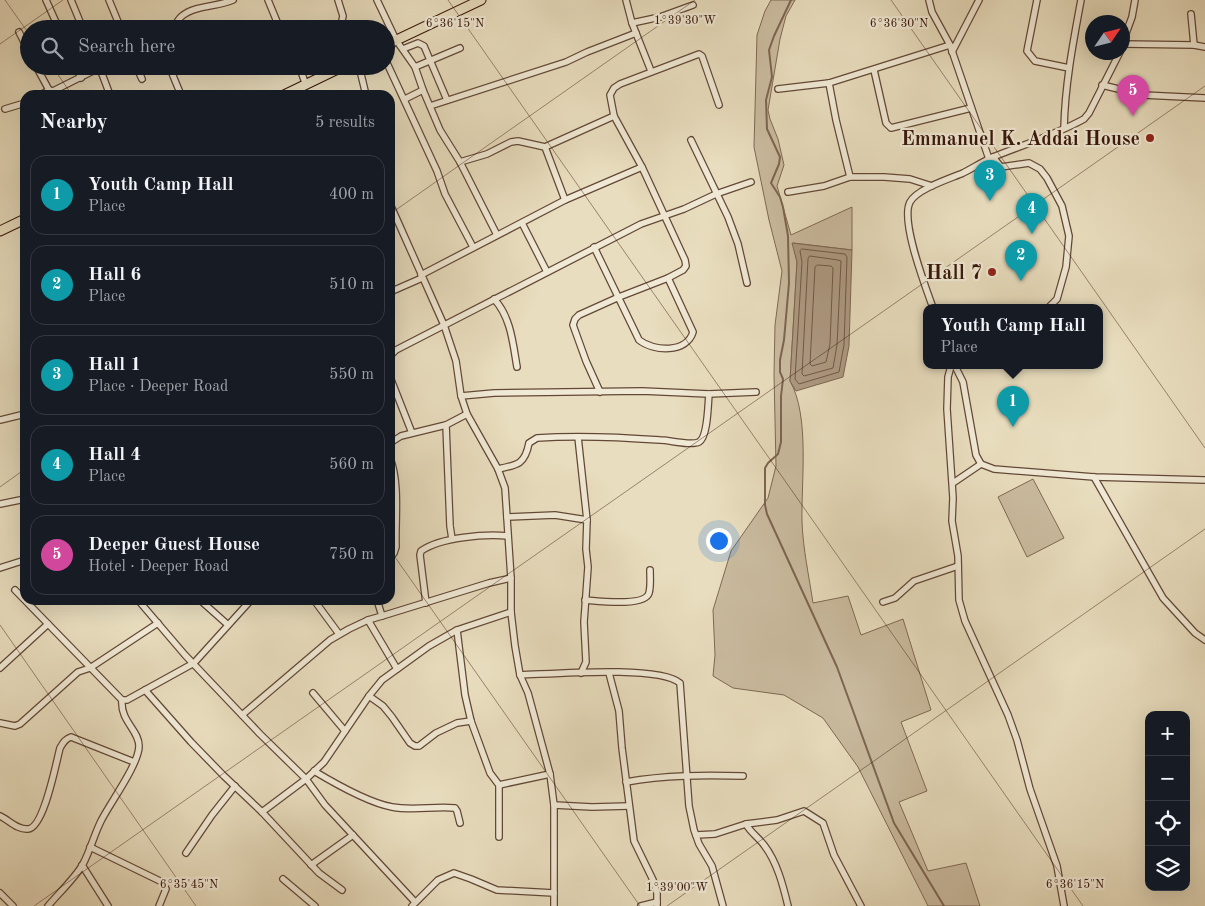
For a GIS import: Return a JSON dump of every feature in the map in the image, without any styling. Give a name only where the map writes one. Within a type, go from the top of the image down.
[{"type":"highway","points":[[396,40],[481,0]]},
{"type":"highway","points":[[295,90],[326,75]]},
{"type":"highway","points":[[0,231],[20,221]]},
{"type":"street","points":[[46,0],[55,20]]},
{"type":"street","points":[[71,0],[79,20]]},
{"type":"street","points":[[109,0],[117,20]]},
{"type":"street","points":[[203,0],[205,7]]},
{"type":"street","points":[[179,20],[184,14],[233,0]]},
{"type":"street","points":[[268,0],[276,20]]},
{"type":"street","points":[[338,0],[343,16],[342,20]]},
{"type":"street","points":[[377,0],[386,20]]},
{"type":"street","points":[[626,0],[632,23],[651,71]]},
{"type":"street","points":[[929,0],[932,12],[950,46],[971,108],[991,158],[1001,167],[1029,163],[1040,168],[1062,206],[1069,236],[1066,267],[1057,299],[1052,304]]},
{"type":"street","points":[[952,52],[979,0]]},
{"type":"street","points":[[1036,0],[1027,51],[1035,61],[1069,68]]},
{"type":"street","points":[[1064,128],[1064,101],[1081,0]]},
{"type":"street","points":[[1130,23],[1135,0]]},
{"type":"street","points":[[632,23],[660,17],[693,5]]},
{"type":"street","points":[[1191,14],[1194,45]]},
{"type":"street","points":[[430,106],[566,62],[636,33]]},
{"type":"street","points":[[396,40],[415,67],[422,90],[440,130],[460,162],[497,236]]},
{"type":"street","points":[[403,49],[418,43],[421,44],[431,61],[447,100]]},
{"type":"street","points":[[1130,44],[1194,45],[1205,47]]},
{"type":"street","points":[[778,90],[829,83],[950,46]]},
{"type":"street","points":[[415,67],[460,48]]},
{"type":"street","points":[[600,392],[573,325],[575,319],[579,314],[668,278],[683,270],[686,266],[685,260],[642,167],[614,116],[610,95],[614,88],[651,71],[699,54],[702,56],[719,105]]},
{"type":"street","points":[[932,304],[916,262],[908,219],[909,202],[932,186],[965,172],[991,158],[1084,119],[1089,113],[1116,60]]},
{"type":"street","points":[[874,70],[886,123],[891,128],[971,108]]},
{"type":"street","points":[[41,75],[49,90]]},
{"type":"street","points":[[55,90],[87,75]]},
{"type":"street","points":[[104,75],[108,90]]},
{"type":"street","points":[[140,75],[142,79]]},
{"type":"street","points":[[173,75],[179,90]]},
{"type":"street","points":[[303,75],[306,85]]},
{"type":"street","points":[[361,75],[365,90]]},
{"type":"street","points":[[393,75],[437,171],[445,194],[473,248]]},
{"type":"street","points":[[829,83],[850,177]]},
{"type":"street","points":[[1102,85],[1143,95],[1205,98]]},
{"type":"street","points":[[405,98],[422,90]]},
{"type":"street","points":[[5,109],[20,104]]},
{"type":"street","points":[[460,162],[487,154],[511,142],[518,141],[545,147],[614,116]]},
{"type":"street","points":[[691,140],[728,217],[738,244],[747,283]]},
{"type":"street","points":[[545,147],[565,200]]},
{"type":"street","points":[[395,289],[565,200],[642,167]]},
{"type":"street","points":[[788,192],[824,186],[850,177],[910,179],[932,186]]},
{"type":"street","points":[[395,351],[641,224],[751,182]]},
{"type":"street","points":[[395,216],[444,325],[456,361],[461,396],[467,414],[498,469],[505,488],[511,578],[510,612],[520,676],[528,693],[550,774],[554,805],[554,906]]},
{"type":"street","points":[[522,223],[547,272]]},
{"type":"street","points":[[594,247],[640,340],[645,345],[667,348],[681,347],[688,343],[693,332],[668,278]]},
{"type":"street","points":[[494,299],[500,306],[510,331],[517,367]]},
{"type":"street","points":[[949,369],[947,409],[953,483],[952,521],[958,566],[959,600],[965,621],[1008,715],[1017,740],[1030,789],[1057,866],[1064,906]]},
{"type":"street","points":[[956,369],[963,382],[976,454],[981,464],[994,469],[1094,477],[1205,480]]},
{"type":"street","points":[[395,390],[412,433]]},
{"type":"street","points":[[461,396],[494,393],[642,392],[709,394],[756,392]]},
{"type":"street","points":[[498,469],[520,463],[527,454],[529,442],[537,438],[578,437],[699,442],[707,420],[709,394]]},
{"type":"street","points":[[395,440],[401,436],[446,424],[467,414]]},
{"type":"street","points":[[0,420],[20,415]]},
{"type":"street","points":[[446,424],[452,539]]},
{"type":"street","points":[[578,437],[587,520],[588,578],[584,622],[586,662],[581,673]]},
{"type":"street","points":[[953,483],[981,464]]},
{"type":"street","points":[[1094,477],[1163,598],[1195,633],[1205,640]]},
{"type":"street","points":[[395,482],[395,550]]},
{"type":"street","points":[[0,504],[20,500]]},
{"type":"street","points":[[507,517],[555,515],[587,520]]},
{"type":"street","points":[[426,603],[420,555],[424,549],[452,539],[508,536]]},
{"type":"street","points":[[0,568],[20,562]]},
{"type":"street","points":[[883,602],[895,598],[914,582],[958,566]]},
{"type":"street","points":[[585,600],[639,602],[649,594],[650,570]]},
{"type":"street","points":[[242,715],[339,634],[368,620],[511,578]]},
{"type":"street","points":[[15,590],[20,595]]},
{"type":"street","points":[[30,605],[122,700],[122,713],[139,744],[134,762],[101,821],[82,865],[48,906]]},
{"type":"street","points":[[143,605],[242,715],[306,779],[325,805],[413,904],[438,880],[454,874],[497,890],[554,893]]},
{"type":"street","points":[[206,605],[227,624]]},
{"type":"street","points":[[122,700],[127,700],[194,663],[246,605]]},
{"type":"street","points":[[318,605],[339,634]]},
{"type":"street","points":[[379,605],[382,616]]},
{"type":"street","points":[[262,812],[306,779],[324,762],[382,680],[429,646],[457,630],[510,612]]},
{"type":"street","points":[[368,620],[397,669]]},
{"type":"street","points":[[0,723],[15,726],[20,724],[78,672],[90,668],[158,622]]},
{"type":"street","points":[[0,668],[48,624]]},
{"type":"street","points":[[457,630],[465,695],[471,722],[490,773],[499,785],[499,837]]},
{"type":"street","points":[[586,662],[594,673]]},
{"type":"street","points":[[520,676],[581,673],[652,674],[669,676],[680,683],[689,806],[699,844],[712,866],[723,906]]},
{"type":"street","points":[[609,673],[619,711],[634,840],[653,880],[657,893],[657,904],[641,906]]},
{"type":"street","points":[[145,690],[191,742],[262,812],[311,865],[342,890]]},
{"type":"street","points":[[313,693],[345,731]]},
{"type":"street","points":[[369,696],[383,706],[414,746],[419,746],[436,733],[457,723],[471,722]]},
{"type":"street","points":[[0,816],[20,828],[30,829],[34,826],[45,806],[60,748],[68,738],[134,762]]},
{"type":"street","points":[[314,771],[350,790],[393,808],[455,808],[460,823]]},
{"type":"street","points":[[499,785],[550,774]]},
{"type":"street","points":[[626,782],[688,775],[743,776]]},
{"type":"street","points":[[186,853],[235,786]]},
{"type":"street","points":[[554,805],[629,806]]},
{"type":"street","points":[[696,835],[715,834],[746,824],[777,820],[804,811],[823,823],[834,855],[861,906]]},
{"type":"street","points":[[746,824],[750,831],[764,845],[773,860],[788,906]]},
{"type":"street","points":[[311,865],[353,836]]},
{"type":"street","points":[[90,847],[162,882],[166,889],[159,906]]},
{"type":"street","points":[[82,865],[108,906]]},
{"type":"street","points":[[283,879],[315,906]]},
{"type":"street","points":[[0,893],[13,906]]},
{"type":"shaded area","points":[[771,0],[795,0],[786,16],[780,39],[768,110],[778,139],[784,165],[777,186],[791,235],[852,207],[852,250],[793,243],[797,262],[790,381],[796,395],[802,430],[803,532],[813,603],[848,596],[861,635],[903,619],[931,710],[901,722],[927,791],[899,802],[928,871],[966,863],[980,906],[928,906],[858,767],[823,718],[784,695],[733,688],[713,676],[715,655],[713,610],[731,551],[768,498],[776,466],[775,325],[782,271],[754,147],[757,35]]},
{"type":"shaded area","points":[[1033,479],[1064,538],[1027,557],[998,497]]},
{"type":"water","points":[[792,243],[852,250],[849,346],[843,377],[796,391],[790,381],[797,262]]},
{"type":"waterway","points":[[791,0],[769,50],[772,77],[766,100],[767,129],[780,157],[771,183],[780,197],[783,207],[788,236],[789,283],[784,340],[780,360],[780,372],[783,379],[781,442],[778,454],[765,468],[765,505],[767,514],[837,667],[894,823],[944,906]]},
{"type":"place","name":"Deeper Guest House","points":[[1133,116]]},
{"type":"place","name":"Emmanuel K. Addai House","points":[[1150,138]]},
{"type":"place","name":"Hall 1","points":[[990,201]]},
{"type":"place","name":"Hall 4","points":[[1032,234]]},
{"type":"place","name":"Hall 7","points":[[992,272]]},
{"type":"place","name":"Hall 6","points":[[1021,281]]},
{"type":"place","name":"Youth Camp Hall","points":[[1013,427]]}]
